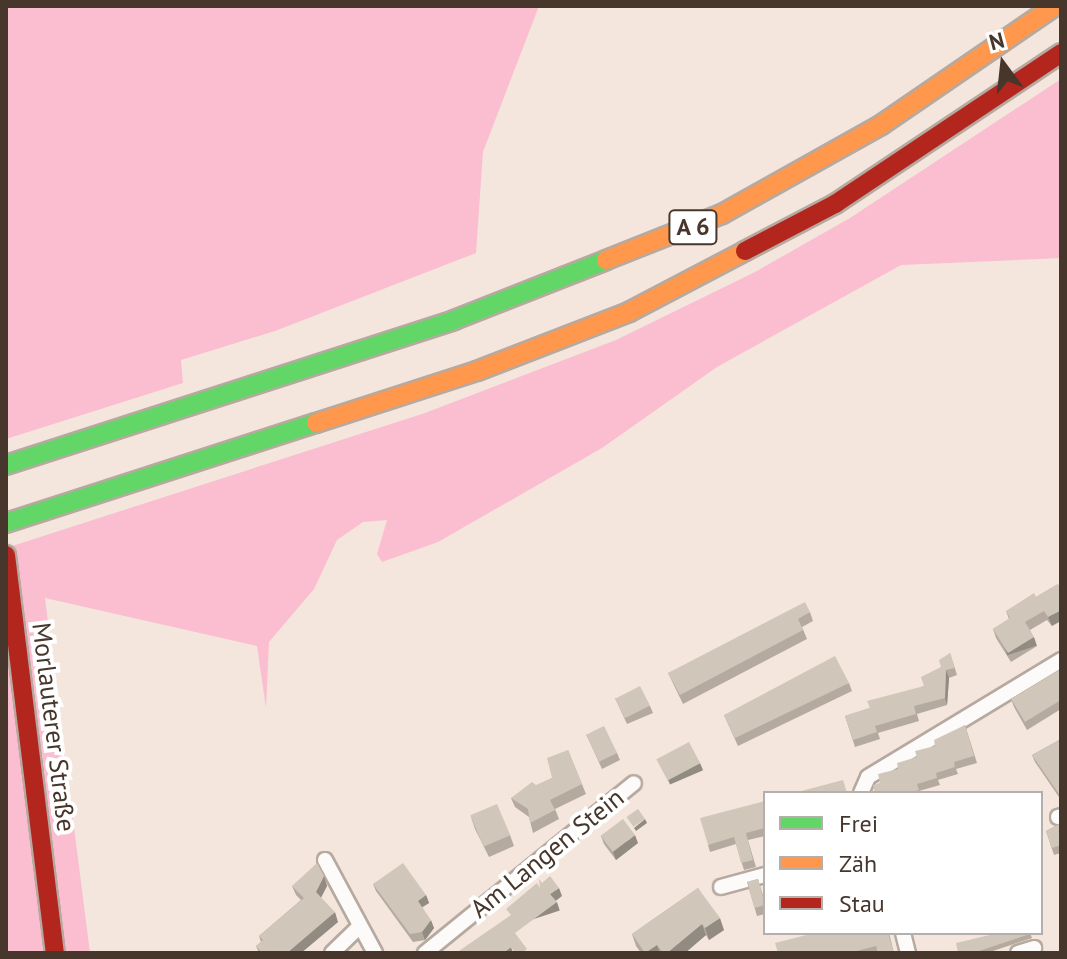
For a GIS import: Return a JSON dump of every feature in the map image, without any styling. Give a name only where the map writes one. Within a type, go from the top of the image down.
[{"type":"main road","name":"A 6","points":[[6,465],[295,373],[552,283],[722,214],[881,125],[1055,6]]},
{"type":"main road","name":"A 6","points":[[6,523],[477,371],[689,284],[917,153],[1061,53]]},
{"type":"main road","name":"Morlauterer Straße","points":[[6,555],[55,953]]},
{"type":"street","points":[[862,791],[868,777],[1061,660]]},
{"type":"street","name":"Am Langen Stein","points":[[425,953],[634,783]]},
{"type":"street","points":[[325,860],[358,928],[375,953]]},
{"type":"street","points":[[721,887],[763,876]]},
{"type":"street","points":[[332,953],[358,928]]},
{"type":"street","points":[[1018,953],[1034,948]]},
{"type":"shaded area","points":[[6,6],[539,6],[483,152],[476,253],[275,331],[181,360],[183,383],[6,439]]},
{"type":"shaded area","points":[[1061,79],[1061,258],[901,265],[717,367],[602,448],[438,542],[382,562],[377,554],[387,520],[363,522],[337,540],[314,589],[269,642],[266,708],[257,646],[45,598],[90,953],[6,953],[6,548],[425,413],[616,340],[755,272],[850,218]]},
{"type":"building","points":[[1058,584],[1061,589],[1061,610],[1048,617],[1044,611],[1025,622],[1034,637],[1008,653],[993,629],[1010,618],[1006,611],[1034,593],[1036,597]]},
{"type":"building","points":[[805,602],[810,612],[798,619],[803,630],[680,695],[668,673]]},
{"type":"building","points":[[950,653],[955,668],[946,670],[945,698],[914,706],[916,714],[875,726],[877,732],[853,740],[845,716],[870,708],[867,701],[924,686],[921,677],[941,667],[939,660]]},
{"type":"building","points":[[835,656],[849,683],[735,738],[724,715]]},
{"type":"building","points":[[1061,669],[1061,700],[1025,722],[1011,699]]},
{"type":"building","points":[[640,686],[650,706],[625,718],[615,699]]},
{"type":"building","points":[[965,725],[974,756],[954,762],[955,767],[936,773],[937,778],[917,784],[919,790],[874,791],[873,785],[880,783],[878,774],[898,769],[897,763],[917,757],[915,751],[935,746],[934,740]]},
{"type":"building","points":[[604,726],[617,753],[599,762],[586,735]]},
{"type":"building","points":[[1061,739],[1061,797],[1032,755]]},
{"type":"building","points":[[689,742],[700,763],[668,781],[656,759]]},
{"type":"building","points":[[568,750],[582,784],[550,800],[555,810],[530,823],[528,809],[511,798],[532,782],[536,785],[552,778],[547,758]]},
{"type":"building","points":[[843,780],[846,791],[802,791]]},
{"type":"building","points":[[763,802],[763,829],[746,833],[753,860],[741,863],[734,837],[708,845],[700,818]]},
{"type":"building","points":[[497,804],[510,835],[484,847],[470,815]]},
{"type":"building","points":[[638,809],[645,819],[633,827],[627,817]]},
{"type":"building","points":[[623,819],[635,835],[613,852],[601,836]]},
{"type":"building","points":[[1061,823],[1061,845],[1052,848],[1046,831]]},
{"type":"building","points":[[317,863],[324,876],[316,892],[335,912],[287,953],[262,953],[256,946],[263,940],[259,936],[304,898],[292,886]]},
{"type":"building","points":[[403,863],[426,895],[418,901],[431,920],[422,932],[410,934],[373,884]]},
{"type":"building","points":[[550,876],[559,888],[550,894],[557,902],[515,933],[527,949],[522,953],[515,953],[511,947],[503,953],[456,953],[511,915],[506,909],[537,883],[540,888],[539,879],[542,883]]},
{"type":"building","points":[[758,879],[763,906],[754,908],[747,882]]},
{"type":"building","points":[[698,888],[720,918],[705,928],[702,924],[667,953],[663,953],[657,945],[645,953],[632,934]]},
{"type":"building","points":[[806,935],[889,935],[894,953],[878,953],[876,946],[849,953],[778,953],[775,943]]},
{"type":"building","points":[[990,935],[1027,935],[973,953],[958,953],[956,943]]},
{"type":"traffic: fast","points":[[6,465],[454,320],[606,260]]},
{"type":"traffic: fast","points":[[6,523],[316,423]]},
{"type":"traffic: slow","points":[[606,260],[722,214],[881,125],[1055,6]]},
{"type":"traffic: slow","points":[[316,423],[477,371],[629,312],[745,251]]},
{"type":"traffic: jam","points":[[745,251],[835,204],[1061,53]]},
{"type":"traffic: jam","points":[[6,555],[55,953]]}]
